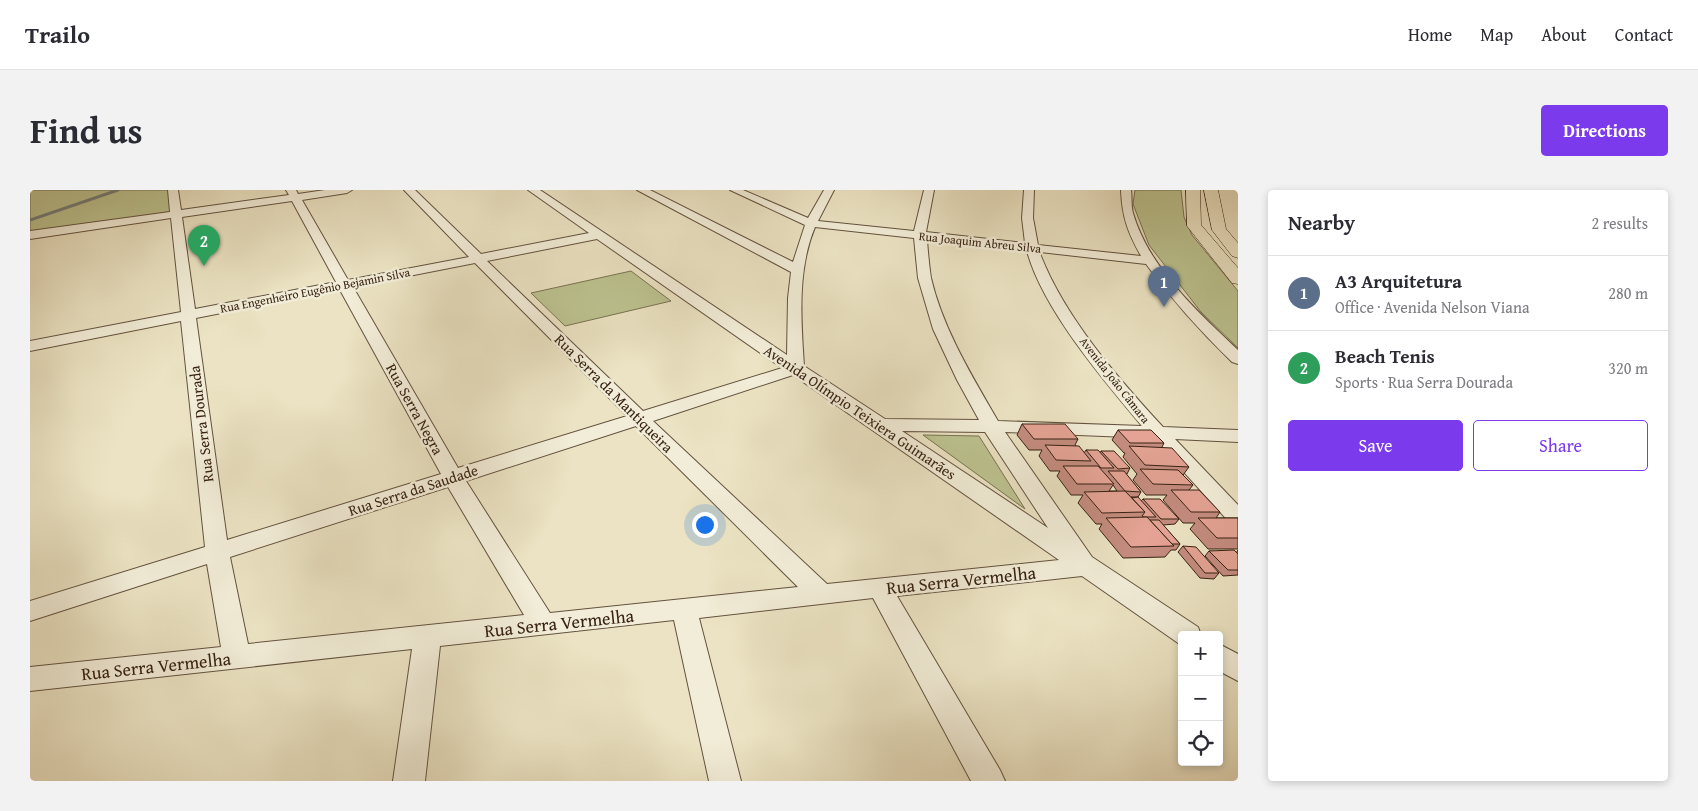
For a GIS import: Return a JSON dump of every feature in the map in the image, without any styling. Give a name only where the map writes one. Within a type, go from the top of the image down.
[{"type":"main road","points":[[1193,190],[1194,226],[1238,279]]},
{"type":"main road","points":[[1211,190],[1219,230],[1238,253]]},
{"type":"street","name":"Rua Serra Dourada","points":[[173,190],[217,552],[237,657]]},
{"type":"street","points":[[33,239],[293,194],[347,190]]},
{"type":"street","name":"Rua Serra da Mantiqueira","points":[[409,190],[639,418],[821,594]]},
{"type":"street","points":[[642,190],[796,269]]},
{"type":"street","name":"Rua Joaquim Abreu Silva","points":[[735,190],[809,223],[1151,261]]},
{"type":"street","points":[[796,369],[793,312],[796,269],[809,223],[829,190]]},
{"type":"street","points":[[929,190],[924,201],[919,235],[924,279],[945,340],[991,426],[1031,487],[1087,566]]},
{"type":"street","name":"Avenida João Câmara","points":[[1029,190],[1026,214],[1032,248],[1051,291],[1089,350],[1156,432],[1238,518]]},
{"type":"street","points":[[1126,190],[1128,213],[1136,235],[1151,261],[1174,292],[1208,330],[1238,359]]},
{"type":"street","name":"Avenida Olímpio Teixiera Guimarães","points":[[540,192],[599,235],[1182,631]]},
{"type":"street","name":"Rua Serra Negra","points":[[293,194],[453,477],[543,624]]},
{"type":"street","name":"Rua Engenheiro Eugênio Bejamin Silva","points":[[30,346],[599,235]]},
{"type":"street","name":"Rua Serra da Saudade","points":[[30,611],[796,369]]},
{"type":"street","points":[[880,425],[991,426],[1238,436]]},
{"type":"street","name":"Rua Serra Vermelha","points":[[30,679],[1087,566]]},
{"type":"street","points":[[880,588],[990,781]]},
{"type":"street","points":[[684,609],[725,781]]},
{"type":"street","points":[[408,781],[427,637]]},
{"type":"street","points":[[1223,659],[1238,669]]},
{"type":"green space","points":[[30,190],[173,190],[176,215],[30,235]]},
{"type":"green space","points":[[1135,190],[1181,190],[1184,217],[1192,235],[1238,291],[1238,348],[1201,312],[1149,245],[1133,204]]},
{"type":"green space","points":[[631,271],[671,301],[565,326],[531,293]]},
{"type":"green space","points":[[923,435],[979,436],[1025,509]]},
{"type":"building","points":[[1022,424],[1065,424],[1078,439],[1034,439]]},
{"type":"building","points":[[1118,430],[1151,430],[1164,443],[1130,443]]},
{"type":"building","points":[[1045,445],[1079,446],[1091,461],[1056,460]]},
{"type":"building","points":[[1129,446],[1172,448],[1189,467],[1145,465]]},
{"type":"building","points":[[1086,450],[1098,450],[1114,468],[1101,468]]},
{"type":"building","points":[[1101,451],[1114,451],[1130,468],[1118,469]]},
{"type":"building","points":[[1063,466],[1098,466],[1114,484],[1077,484]]},
{"type":"building","points":[[1140,469],[1178,470],[1193,485],[1153,484]]},
{"type":"building","points":[[1108,471],[1124,471],[1141,492],[1125,491]]},
{"type":"building","points":[[1171,490],[1199,490],[1220,512],[1191,512]]},
{"type":"building","points":[[1125,491],[1145,512],[1102,513],[1084,492]]},
{"type":"building","points":[[1138,497],[1156,517],[1142,516],[1145,512],[1132,498]]},
{"type":"building","points":[[1143,499],[1160,499],[1179,519],[1161,519]]},
{"type":"building","points":[[1147,517],[1174,546],[1131,547],[1106,518]]},
{"type":"building","points":[[1198,518],[1238,518],[1238,538],[1217,538]]},
{"type":"building","points":[[1150,520],[1159,520],[1180,544],[1172,544]]},
{"type":"building","points":[[1183,546],[1196,547],[1219,573],[1205,573]]},
{"type":"building","points":[[1234,550],[1238,554],[1238,570],[1228,570],[1209,551]]},
{"type":"waterway","points":[[30,220],[118,190]]},
{"type":"place","name":"Beach Tenis","points":[[204,266]]},
{"type":"place","name":"A3 Arquitetura","points":[[1164,307]]}]
